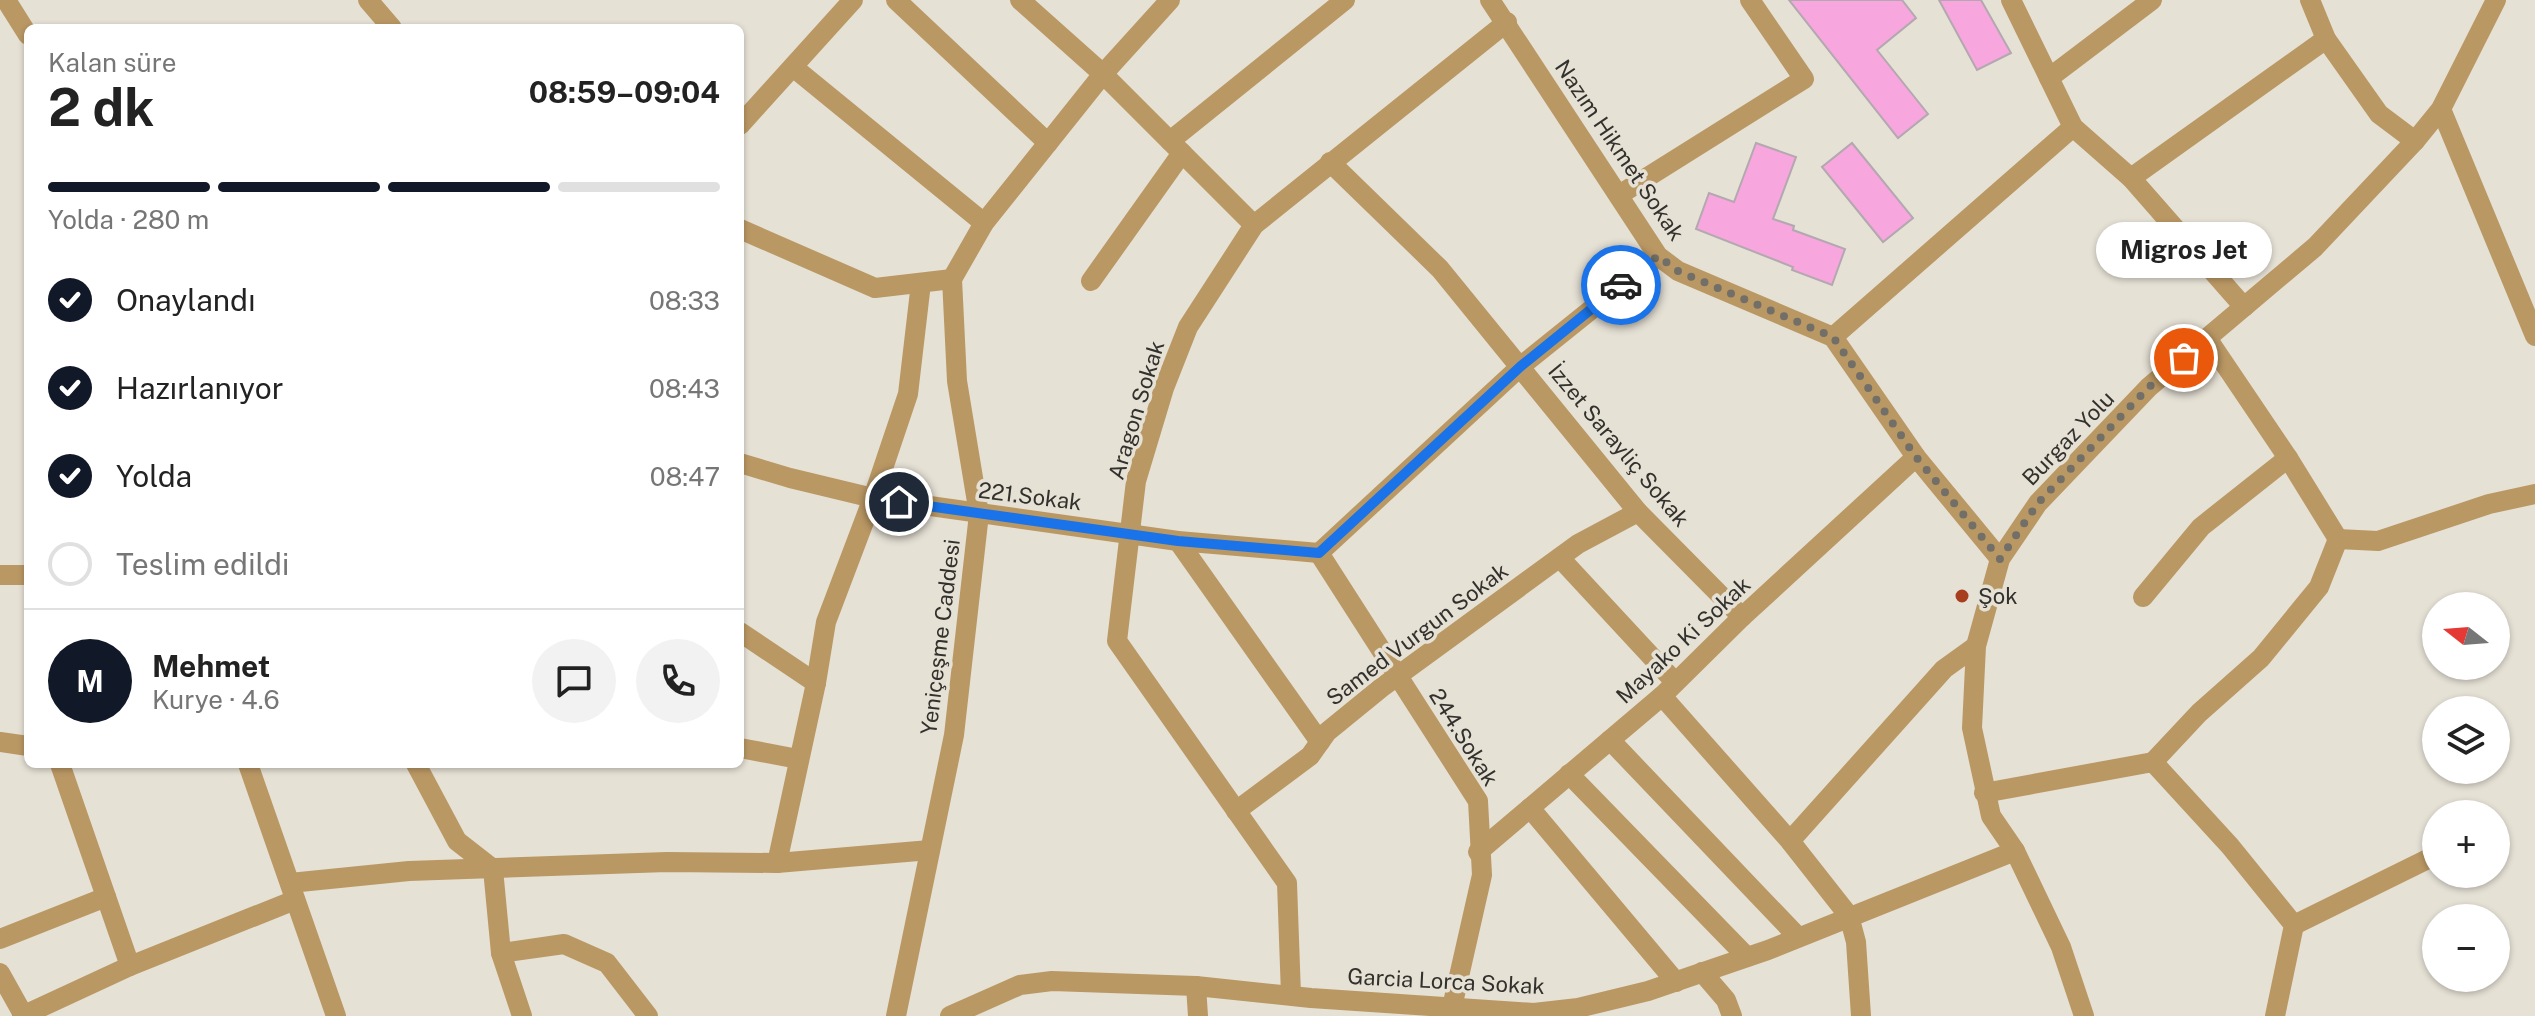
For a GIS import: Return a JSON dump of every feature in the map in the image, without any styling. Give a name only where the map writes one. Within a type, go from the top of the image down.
[{"type":"street","points":[[6,0],[24,29]]},
{"type":"street","points":[[368,0],[389,24]]},
{"type":"street","points":[[744,121],[853,0]]},
{"type":"street","points":[[896,0],[1048,143]]},
{"type":"street","points":[[1020,0],[1103,74],[1254,225]]},
{"type":"street","points":[[744,231],[875,288],[952,279],[984,223],[1103,74],[1170,0]]},
{"type":"street","points":[[1091,281],[1176,147],[1345,0]]},
{"type":"street","name":"Nazım Hikmet Sokak","points":[[1490,0],[1658,256],[1678,271],[1833,337]]},
{"type":"street","points":[[1619,195],[1804,79],[1750,0]]},
{"type":"street","points":[[2011,0],[2073,127],[2131,178],[2244,307]]},
{"type":"street","points":[[2049,78],[2152,0]]},
{"type":"street","points":[[2310,0],[2326,39],[2379,114],[2415,141]]},
{"type":"street","name":"Burgaz Yolu","points":[[2084,1016],[2061,947],[2015,851],[1991,816],[1972,728],[1976,646],[2000,559],[2038,503],[2149,387],[2315,247],[2415,141],[2441,109],[2496,0]]},
{"type":"street","name":"Aragon Sokak","points":[[1291,995],[1287,883],[1117,641],[1136,481],[1164,388],[1188,327],[1254,225],[1507,22]]},
{"type":"street","points":[[2131,178],[2326,39]]},
{"type":"street","points":[[793,67],[984,223]]},
{"type":"street","points":[[2441,109],[2535,336]]},
{"type":"street","points":[[2000,559],[1916,457],[1833,337],[2073,127]]},
{"type":"street","name":"İzzet Sarayliç Sokak","points":[[1330,162],[1440,269],[1638,512],[1742,617]]},
{"type":"street","points":[[1319,553],[1521,366],[1658,256]]},
{"type":"street","name":"Yeniçeşme Caddesi","points":[[896,1016],[954,735],[979,514],[957,381],[952,279]]},
{"type":"street","points":[[777,863],[826,622],[908,394],[921,283]]},
{"type":"street","points":[[2207,338],[2338,539]]},
{"type":"street","name":"Mayako Ki Sokak","points":[[1479,851],[1668,689],[1916,457]]},
{"type":"street","points":[[2143,597],[2201,527],[2288,458]]},
{"type":"street","name":"221.Sokak","points":[[744,464],[873,498],[1178,541],[1319,553]]},
{"type":"street","points":[[2338,539],[2378,541],[2489,504],[2535,494]]},
{"type":"street","name":"Samed Vurgun Sokak","points":[[1236,811],[1310,756],[1327,732],[1398,676],[1589,538],[1638,512]]},
{"type":"street","points":[[1984,793],[2153,762],[2199,713],[2261,658],[2319,587],[2338,539]]},
{"type":"street","points":[[1178,541],[1320,742]]},
{"type":"street","name":"244.Sokak","points":[[1319,553],[1478,801],[1482,875],[1450,1012]]},
{"type":"street","points":[[1560,558],[1849,916],[1856,942],[1861,1016]]},
{"type":"street","points":[[0,575],[24,575]]},
{"type":"street","points":[[744,635],[816,683]]},
{"type":"street","points":[[1790,841],[1944,669],[1976,646]]},
{"type":"street","points":[[1610,740],[1798,937]]},
{"type":"street","points":[[0,742],[24,745]]},
{"type":"street","points":[[744,749],[798,759]]},
{"type":"street","points":[[2153,762],[2230,846],[2294,925]]},
{"type":"street","points":[[61,768],[130,966]]},
{"type":"street","points":[[249,768],[336,1016]]},
{"type":"street","points":[[418,768],[457,841],[493,869],[501,953],[522,1016]]},
{"type":"street","points":[[1569,774],[1747,957]]},
{"type":"street","points":[[1530,808],[1676,982]]},
{"type":"street","points":[[0,973],[23,1015],[293,892],[409,871],[667,862],[777,863],[930,850]]},
{"type":"street","name":"Garcia Lorca Sokak","points":[[950,1016],[1020,985],[1041,982],[1196,986],[1450,1012],[1534,1013],[1615,1008],[2015,851]]},
{"type":"street","points":[[2294,925],[2422,862]]},
{"type":"street","points":[[0,939],[106,897]]},
{"type":"street","points":[[2275,1016],[2294,925]]},
{"type":"street","points":[[501,953],[564,944],[607,963],[648,1016]]},
{"type":"street","points":[[1702,972],[1726,1000],[1732,1016]]},
{"type":"street","points":[[1196,986],[1198,1016]]},
{"type":"building","points":[[1789,0],[1902,0],[1916,18],[1877,50],[1928,114],[1898,138]]},
{"type":"building","points":[[1939,0],[1981,0],[2011,53],[1977,70]]},
{"type":"building","points":[[1756,143],[1796,157],[1773,219],[1794,226],[1793,230],[1845,249],[1832,285],[1696,229],[1709,193],[1734,202]]},
{"type":"building","points":[[1852,143],[1913,218],[1883,242],[1822,167]]},
{"type":"way so far","points":[[1621,285],[1658,256],[1678,271],[1833,337],[1916,457],[2000,559],[2038,503],[2149,387],[2184,358]]},
{"type":"place","name":"Migros Jet","points":[[2184,358]]},
{"type":"place","name":"Şok","points":[[1962,596]]},
{"type":"route","points":[[899,502],[1178,541],[1319,553],[1521,366],[1621,285]]}]
